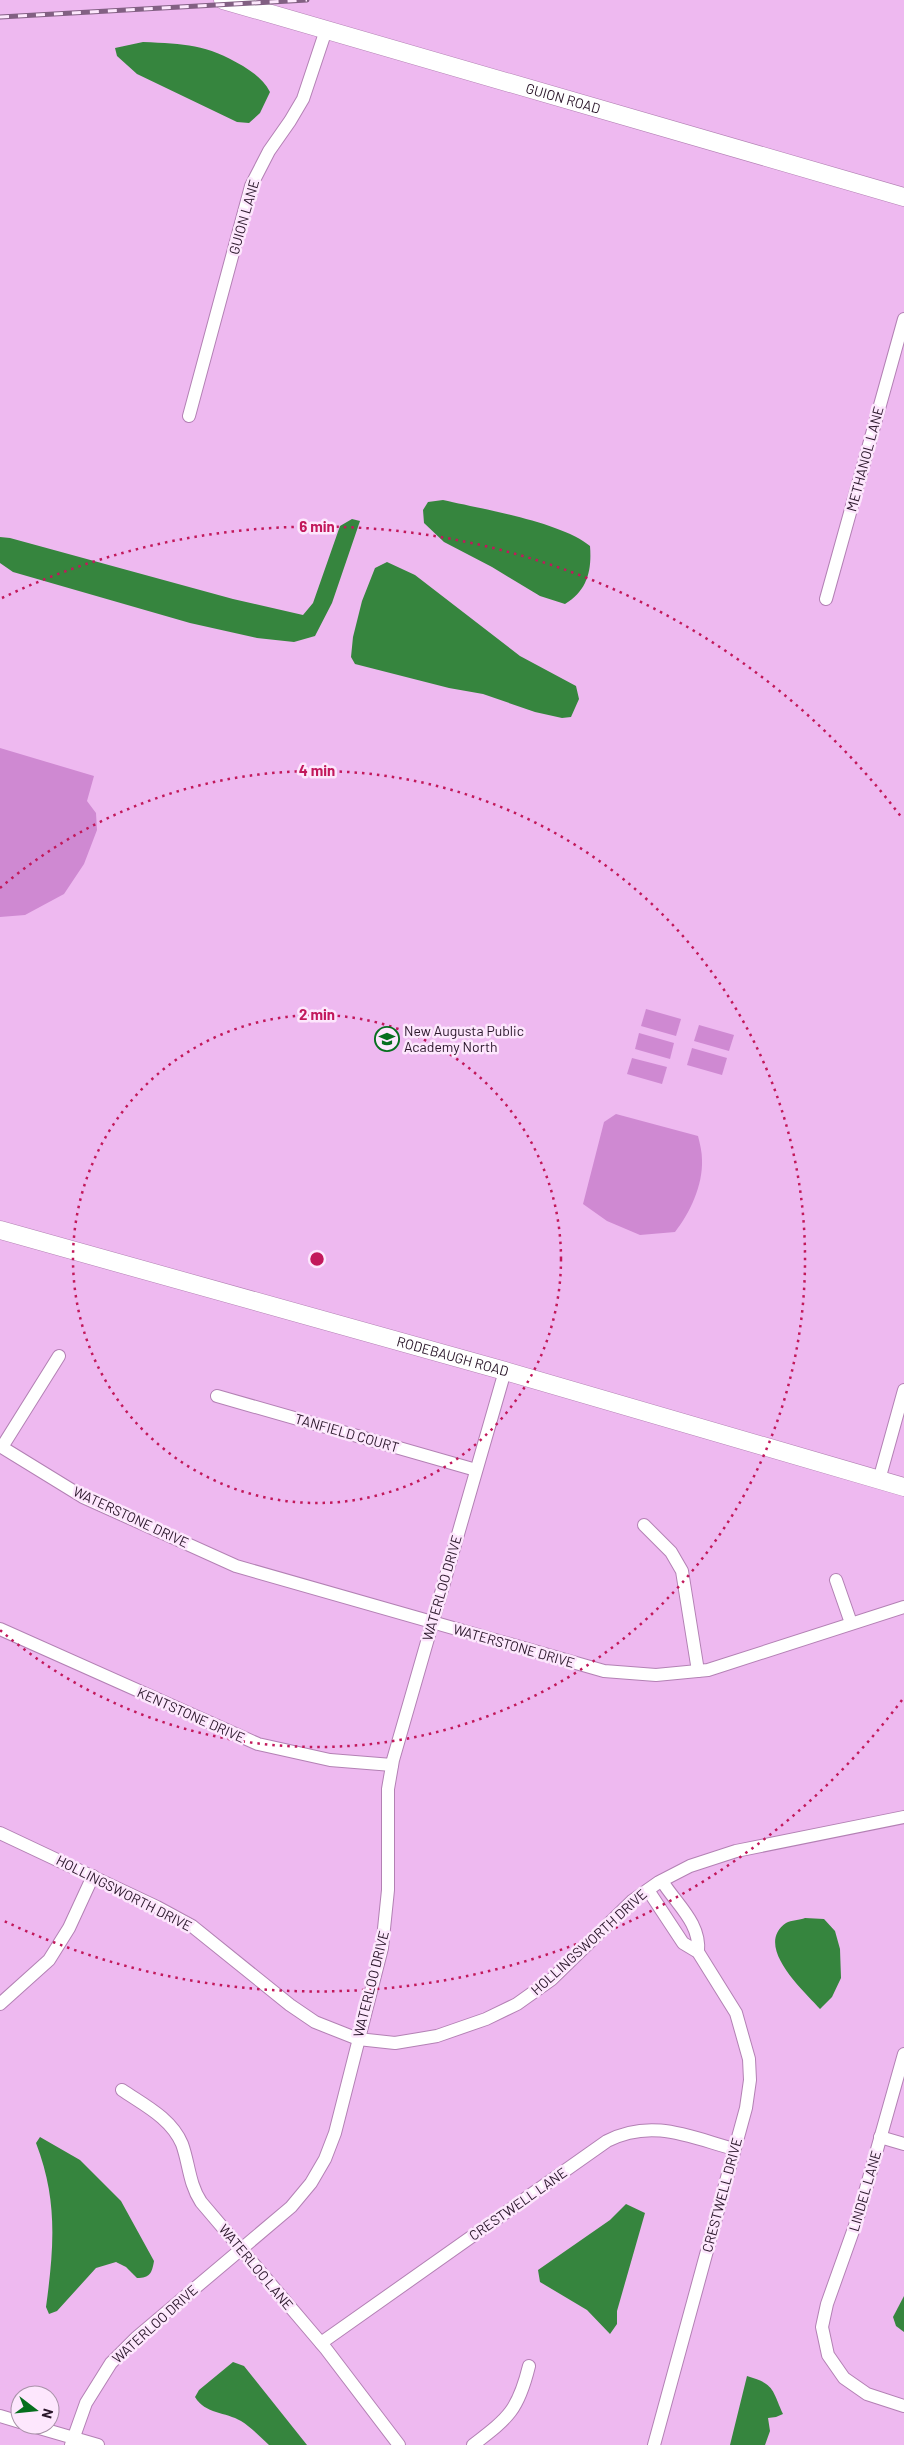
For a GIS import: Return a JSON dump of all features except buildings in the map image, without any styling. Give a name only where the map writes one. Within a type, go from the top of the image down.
[{"type":"street","name":"GUION ROAD","points":[[223,0],[904,197]]},
{"type":"street","name":"GUION LANE","points":[[189,416],[251,186],[269,151],[303,99],[326,30]]},
{"type":"street","name":"METHANOL LANE","points":[[826,599],[904,319]]},
{"type":"street","name":"RODEBAUGH ROAD","points":[[0,1230],[505,1371],[904,1488]]},
{"type":"street","points":[[1,1446],[59,1356]]},
{"type":"street","name":"WATERLOO DRIVE","points":[[72,2441],[86,2403],[112,2363],[137,2337],[291,2206],[311,2183],[325,2159],[335,2133],[380,1959],[388,1890],[387,1812],[392,1765],[505,1371]]},
{"type":"street","points":[[879,1480],[904,1390]]},
{"type":"street","name":"TANFIELD COURT","points":[[217,1396],[476,1470]]},
{"type":"street","name":"WATERSTONE DRIVE","points":[[1,1446],[83,1497],[236,1566],[604,1671],[651,1676],[698,1672],[736,1663],[850,1623],[904,1607]]},
{"type":"street","points":[[644,1525],[671,1552],[682,1571],[698,1672]]},
{"type":"street","points":[[836,1580],[850,1623]]},
{"type":"street","name":"KENTSTONE DRIVE","points":[[0,1629],[258,1744],[330,1760],[392,1765]]},
{"type":"street","name":"HOLLINGSWORTH DRIVE","points":[[0,1833],[164,1910],[192,1926],[302,2015],[329,2029],[358,2039],[391,2043],[419,2041],[500,2013],[529,1996],[552,1979],[625,1907],[662,1880],[690,1866],[727,1853],[904,1817]]},
{"type":"street","points":[[0,2004],[49,1960],[68,1928],[93,1876]]},
{"type":"street","name":"CRESTWELL DRIVE","points":[[662,1880],[691,1920],[700,1939],[698,1952]]},
{"type":"street","name":"CRESTWELL DRIVE","points":[[648,1890],[683,1942],[698,1952],[734,2009],[747,2048],[749,2091],[654,2445]]},
{"type":"street","name":"LINDEL LANE","points":[[904,2054],[858,2217],[824,2313],[822,2327],[828,2355],[844,2378],[867,2394],[904,2406]]},
{"type":"street","name":"WATERLOO LANE","points":[[122,2090],[161,2116],[174,2130],[182,2144],[189,2176],[198,2198],[321,2342],[399,2445]]},
{"type":"street","name":"CRESTWELL LANE","points":[[321,2342],[618,2135],[644,2129],[663,2130],[734,2149]]},
{"type":"street","points":[[880,2137],[904,2144]]},
{"type":"street","points":[[472,2445],[502,2423],[515,2408],[522,2393],[529,2366]]},
{"type":"street","points":[[56,2435],[72,2441],[98,2445]]},
{"type":"shaded area","points":[[143,42],[195,46],[218,53],[243,66],[262,80],[270,92],[260,113],[249,123],[237,122],[137,74],[117,56],[115,48]]},
{"type":"shaded area","points":[[443,500],[541,523],[560,530],[590,546],[589,572],[583,587],[565,604],[540,596],[492,567],[444,542],[424,523],[423,510],[428,502]]},
{"type":"shaded area","points":[[352,519],[360,521],[332,603],[315,636],[294,642],[257,638],[190,623],[13,572],[0,563],[0,537],[10,538],[233,599],[303,615],[313,603],[340,526]]},
{"type":"shaded area","points":[[387,562],[415,575],[520,656],[576,686],[579,699],[571,717],[562,718],[535,712],[483,694],[449,688],[355,664],[351,657],[353,637],[362,601],[375,568]]},
{"type":"shaded area","points":[[0,748],[94,776],[87,801],[96,813],[97,830],[84,864],[64,894],[25,915],[0,917]]},
{"type":"shaded area","points":[[646,1009],[681,1019],[676,1036],[641,1026]]},
{"type":"shaded area","points":[[699,1025],[734,1035],[729,1051],[694,1041]]},
{"type":"shaded area","points":[[639,1033],[674,1043],[670,1059],[635,1049]]},
{"type":"shaded area","points":[[692,1048],[727,1058],[722,1075],[687,1065]]},
{"type":"shaded area","points":[[632,1058],[667,1067],[662,1084],[627,1074]]},
{"type":"shaded area","points":[[616,1114],[698,1136],[701,1148],[702,1169],[698,1189],[686,1216],[675,1232],[640,1235],[607,1221],[583,1204],[604,1122]]},
{"type":"shaded area","points":[[805,1918],[824,1919],[835,1931],[840,1949],[841,1978],[832,1997],[820,2009],[785,1968],[778,1956],[775,1944],[777,1933],[786,1923]]},
{"type":"shaded area","points":[[40,2137],[80,2160],[121,2201],[154,2261],[150,2274],[141,2278],[137,2278],[126,2267],[116,2262],[96,2268],[57,2311],[49,2314],[46,2307],[52,2244],[51,2204],[48,2184],[36,2143]]},
{"type":"shaded area","points":[[626,2204],[645,2213],[617,2311],[617,2324],[610,2334],[587,2310],[540,2282],[538,2270],[610,2220]]},
{"type":"shaded area","points":[[904,2296],[904,2332],[896,2326],[893,2317]]},
{"type":"shaded area","points":[[233,2362],[244,2366],[307,2445],[269,2445],[241,2421],[210,2410],[199,2403],[195,2397],[199,2390]]},
{"type":"shaded area","points":[[747,2376],[768,2385],[783,2414],[768,2418],[770,2431],[765,2445],[730,2445]]},
{"type":"railway","points":[[0,17],[307,0]]},
{"type":"place","name":"New Augusta Public Academy North","points":[[387,1039]]}]
